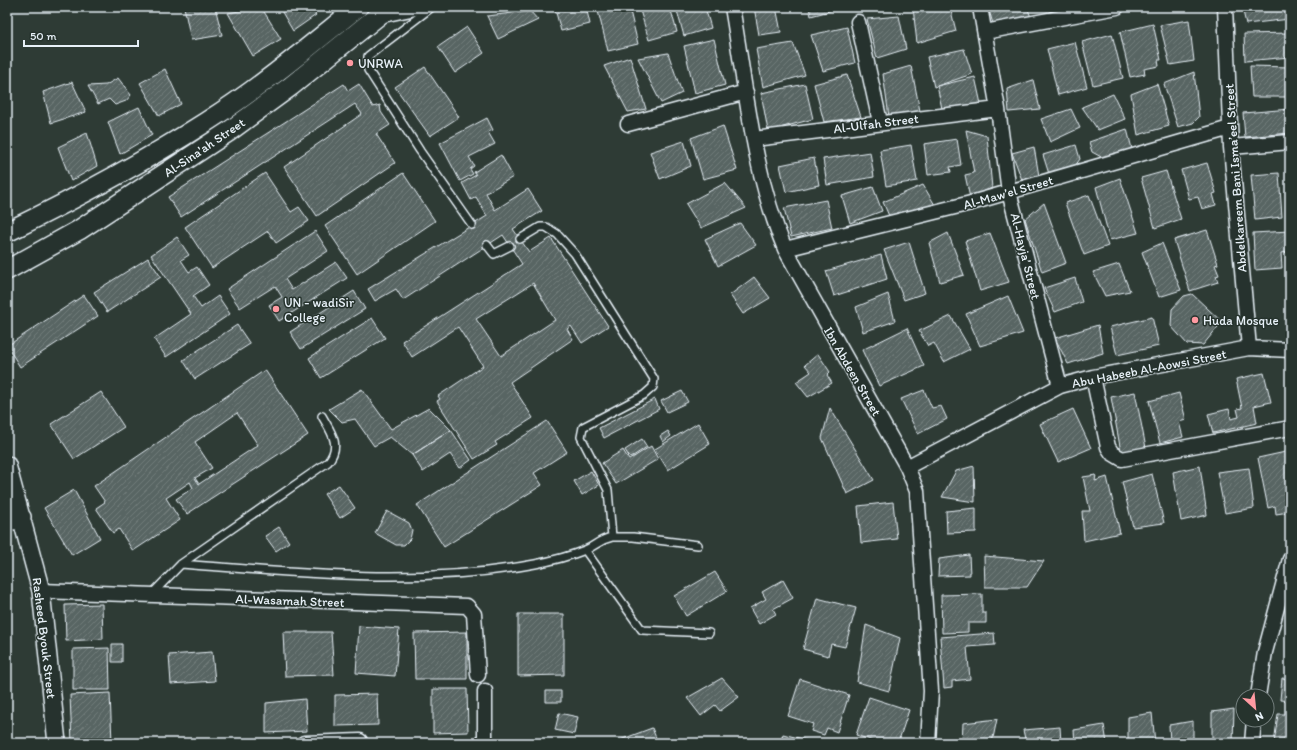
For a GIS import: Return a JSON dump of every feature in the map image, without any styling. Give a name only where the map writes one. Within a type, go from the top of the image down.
[{"type":"main road","name":"Al-Sina'ah Street","points":[[7,232],[65,204],[206,122],[293,61],[358,7]]},
{"type":"main road","name":"Al-Sina'ah Street","points":[[7,270],[79,230],[228,132],[291,86],[383,11]]},
{"type":"street","points":[[383,11],[420,7]]},
{"type":"street","name":"Ibn Abdeen Street","points":[[732,7],[754,139],[772,219],[785,249],[914,480],[918,501],[931,691],[928,743]]},
{"type":"street","name":"Al-Hayja’ Street","points":[[980,7],[998,109],[1010,192],[1060,386]]},
{"type":"street","points":[[985,32],[1117,7]]},
{"type":"street","name":"Abdelkareem Bani Isma’eel Street","points":[[1225,7],[1231,147],[1249,348]]},
{"type":"street","points":[[858,22],[880,122]]},
{"type":"street","points":[[628,124],[746,92]]},
{"type":"street","name":"Al-Ulfah Street","points":[[754,139],[880,122],[998,109]]},
{"type":"street","name":"Al-Maw’el Street","points":[[785,249],[1010,192],[1230,128]]},
{"type":"street","points":[[1231,147],[1290,142]]},
{"type":"street","name":"Abu Habeeb Al-Aowsi Street","points":[[908,467],[1060,386],[1093,377],[1249,348],[1290,350]]},
{"type":"street","points":[[1093,377],[1108,447],[1112,453],[1122,459],[1290,428]]},
{"type":"street","name":"Rasheed Byouk Street","points":[[7,465],[15,520],[41,591],[57,743]]},
{"type":"street","points":[[1259,688],[1265,652],[1290,559]]},
{"type":"street","name":"Al-Wasamah Street","points":[[41,591],[467,606],[474,614],[478,675]]},
{"type":"street","points":[[484,743],[485,691]]},
{"type":"street","points":[[1252,743],[1253,728]]},
{"type":"street","points":[[304,743],[360,741]]},
{"type":"lane","points":[[432,7],[368,56],[368,70],[420,151],[472,225]]},
{"type":"lane","points":[[520,239],[540,228],[546,227],[557,234],[575,254],[654,379],[653,387],[644,395],[583,427],[581,437],[608,490],[612,537]]},
{"type":"lane","points":[[487,245],[494,254],[510,246]]},
{"type":"lane","points":[[151,595],[182,564],[328,462],[334,453],[336,440],[322,416]]},
{"type":"lane","points":[[182,564],[316,575],[373,577],[430,576],[536,564],[585,550],[596,542],[612,537],[633,537],[698,545]]},
{"type":"lane","points":[[585,550],[642,630],[709,633]]},
{"type":"building","points":[[184,7],[215,7],[222,35],[191,40]]},
{"type":"building","points":[[261,7],[281,39],[253,56],[228,13]]},
{"type":"building","points":[[279,7],[309,7],[316,15],[293,31]]},
{"type":"building","points":[[564,7],[586,7],[590,24],[561,31],[555,9]]},
{"type":"building","points":[[597,7],[629,7],[638,44],[608,51]]},
{"type":"building","points":[[639,7],[670,7],[677,32],[649,40]]},
{"type":"building","points":[[676,7],[705,7],[711,28],[684,36]]},
{"type":"building","points":[[754,7],[776,7],[781,32],[759,35]]},
{"type":"building","points":[[809,7],[844,7],[811,16]]},
{"type":"building","points":[[950,7],[956,31],[917,43],[913,8]]},
{"type":"building","points":[[988,7],[1027,7],[1031,17],[994,27]]},
{"type":"building","points":[[1048,7],[1061,7],[1050,11]]},
{"type":"building","points":[[1242,7],[1288,7],[1290,19],[1246,24]]},
{"type":"building","points":[[530,11],[538,20],[498,39],[487,16]]},
{"type":"building","points":[[899,16],[906,49],[877,58],[867,19]]},
{"type":"building","points":[[1189,20],[1194,61],[1170,65],[1160,25]]},
{"type":"building","points":[[1153,24],[1161,60],[1158,60],[1159,66],[1144,69],[1145,74],[1130,77],[1120,32]]},
{"type":"building","points":[[467,27],[484,53],[455,73],[438,47]]},
{"type":"building","points":[[847,27],[855,63],[823,71],[811,35]]},
{"type":"building","points":[[1290,33],[1290,57],[1245,61],[1244,34]]},
{"type":"building","points":[[1112,34],[1123,78],[1093,85],[1082,42]]},
{"type":"building","points":[[714,39],[725,85],[695,93],[684,46]]},
{"type":"building","points":[[1075,42],[1087,87],[1058,95],[1047,49]]},
{"type":"building","points":[[793,43],[805,75],[763,87],[756,49]]},
{"type":"building","points":[[964,49],[972,74],[934,87],[927,57]]},
{"type":"building","points":[[668,53],[682,93],[661,103],[638,58]]},
{"type":"building","points":[[630,57],[646,109],[628,112],[604,66]]},
{"type":"building","points":[[911,66],[920,111],[889,117],[883,74]]},
{"type":"building","points":[[1250,66],[1290,67],[1290,97],[1252,97]]},
{"type":"building","points":[[425,67],[459,117],[430,136],[395,87]]},
{"type":"building","points":[[165,69],[181,104],[159,116],[140,83]]},
{"type":"building","points":[[1194,72],[1199,117],[1193,123],[1178,127],[1164,84]]},
{"type":"building","points":[[847,75],[861,117],[824,122],[814,84]]},
{"type":"building","points":[[975,77],[981,104],[943,113],[937,86]]},
{"type":"building","points":[[118,78],[131,95],[126,101],[115,105],[109,99],[98,104],[88,86],[106,85]]},
{"type":"building","points":[[1033,80],[1040,109],[1009,112],[1007,89]]},
{"type":"building","points":[[72,82],[86,112],[51,123],[43,92]]},
{"type":"building","points":[[344,84],[348,91],[359,84],[373,107],[380,105],[381,112],[390,125],[376,134],[395,163],[317,216],[284,167],[362,114],[355,104],[181,217],[168,197]]},
{"type":"building","points":[[805,84],[813,119],[768,131],[761,93]]},
{"type":"building","points":[[1157,84],[1169,126],[1138,135],[1131,94]]},
{"type":"building","points":[[1113,94],[1125,119],[1098,130],[1082,107]]},
{"type":"building","points":[[139,107],[152,135],[120,154],[108,122]]},
{"type":"building","points":[[1071,109],[1080,128],[1050,142],[1041,119]]},
{"type":"building","points":[[1290,109],[1290,133],[1245,137],[1243,113]]},
{"type":"building","points":[[487,118],[493,130],[488,132],[495,144],[469,157],[474,166],[470,169],[473,174],[460,181],[440,143]]},
{"type":"building","points":[[723,126],[737,170],[703,179],[691,138]]},
{"type":"building","points":[[1127,129],[1132,149],[1105,159],[1092,152],[1089,142]]},
{"type":"building","points":[[966,130],[987,136],[992,188],[970,198],[965,175],[974,173]]},
{"type":"building","points":[[87,133],[97,166],[71,181],[58,147]]},
{"type":"building","points":[[957,139],[961,165],[950,167],[951,172],[928,175],[924,144]]},
{"type":"building","points":[[684,141],[691,166],[660,179],[650,152]]},
{"type":"building","points":[[911,145],[917,181],[886,186],[880,150]]},
{"type":"building","points":[[1076,145],[1080,159],[1075,166],[1049,174],[1043,155]]},
{"type":"building","points":[[1034,147],[1039,176],[1022,180],[1012,153]]},
{"type":"building","points":[[870,152],[874,177],[827,185],[823,159]]},
{"type":"building","points":[[501,155],[513,177],[486,193],[495,210],[528,189],[542,211],[513,229],[529,252],[551,238],[608,326],[582,343],[571,326],[567,329],[573,339],[510,382],[533,418],[495,442],[497,445],[474,459],[437,401],[440,399],[438,396],[483,366],[458,327],[412,357],[402,341],[522,264],[503,235],[403,300],[396,289],[375,301],[368,289],[487,216],[476,197],[471,200],[462,183],[476,175],[474,172]],"holes":[[[533,283],[555,320],[501,356],[476,319]]]},
{"type":"building","points":[[814,158],[819,185],[786,192],[780,165]]},
{"type":"building","points":[[1207,163],[1216,193],[1213,194],[1216,205],[1202,209],[1198,197],[1189,199],[1181,170]]},
{"type":"building","points":[[1166,171],[1181,219],[1155,228],[1141,178]]},
{"type":"building","points":[[265,173],[291,212],[299,207],[309,221],[276,243],[268,231],[212,268],[185,227]]},
{"type":"building","points":[[403,173],[435,221],[357,274],[325,226]]},
{"type":"building","points":[[1279,173],[1282,217],[1255,220],[1251,175]]},
{"type":"building","points":[[1120,178],[1138,233],[1110,240],[1096,187]]},
{"type":"building","points":[[725,183],[746,208],[701,228],[686,204]]},
{"type":"building","points":[[923,185],[935,205],[892,223],[883,202]]},
{"type":"building","points":[[873,187],[882,211],[850,223],[842,196]]},
{"type":"building","points":[[1089,195],[1108,246],[1084,255],[1065,203]]},
{"type":"building","points":[[826,200],[832,228],[791,237],[784,208]]},
{"type":"building","points":[[1044,203],[1066,263],[1042,272],[1025,219]]},
{"type":"building","points":[[740,223],[756,245],[718,266],[705,239]]},
{"type":"building","points":[[1207,230],[1218,264],[1215,265],[1219,275],[1216,276],[1218,282],[1190,291],[1174,240]]},
{"type":"building","points":[[315,231],[328,251],[285,279],[292,290],[336,262],[347,278],[279,321],[269,305],[282,297],[275,286],[240,308],[227,289]]},
{"type":"building","points":[[1290,231],[1290,252],[1281,253],[1282,268],[1255,270],[1253,233]]},
{"type":"building","points":[[948,233],[964,275],[940,282],[929,243]]},
{"type":"building","points":[[990,233],[1009,282],[980,291],[965,241]]},
{"type":"building","points":[[177,237],[189,255],[181,260],[189,272],[197,267],[209,285],[193,296],[201,308],[218,296],[230,314],[166,357],[154,339],[191,314],[151,255]]},
{"type":"building","points":[[909,242],[925,293],[904,300],[884,250]]},
{"type":"building","points":[[1162,243],[1181,290],[1159,297],[1142,252]]},
{"type":"building","points":[[881,255],[887,279],[834,296],[826,271]]},
{"type":"building","points":[[148,258],[161,277],[107,312],[94,292]]},
{"type":"building","points":[[1119,264],[1130,291],[1105,296],[1093,272]]},
{"type":"building","points":[[754,277],[770,298],[743,314],[730,295]]},
{"type":"building","points":[[1075,278],[1082,302],[1055,312],[1044,288]]},
{"type":"building","points":[[354,291],[365,309],[301,349],[290,332]]},
{"type":"building","points":[[888,294],[895,321],[863,332],[856,307]]},
{"type":"building","name":"Huda Mosque","points":[[1192,294],[1222,322],[1203,345],[1187,344],[1171,326],[1172,309],[1184,296]]},
{"type":"building","points":[[84,295],[98,316],[20,367],[7,346]]},
{"type":"building","points":[[1008,296],[1023,333],[980,346],[966,314]]},
{"type":"building","points":[[951,316],[970,349],[944,362],[934,343],[928,346],[919,331]]},
{"type":"building","points":[[1152,317],[1159,346],[1117,355],[1110,327]]},
{"type":"building","points":[[372,318],[385,338],[321,378],[309,358]]},
{"type":"building","points":[[237,325],[250,344],[195,379],[183,360]]},
{"type":"building","points":[[1098,325],[1103,353],[1068,364],[1055,338]]},
{"type":"building","points":[[907,328],[924,366],[879,386],[862,350]]},
{"type":"building","points":[[818,354],[830,372],[827,375],[832,383],[808,397],[796,382],[811,372],[805,365]]},
{"type":"building","points":[[265,370],[308,435],[187,514],[176,499],[193,488],[190,482],[166,498],[180,520],[133,551],[119,529],[113,533],[96,508],[105,502],[94,486]],"holes":[[[237,413],[258,445],[199,484],[195,478],[212,468],[195,442]]]},
{"type":"building","points":[[1264,373],[1271,402],[1254,406],[1257,423],[1213,433],[1208,414],[1229,409],[1231,419],[1239,417],[1237,409],[1242,408],[1236,379]]},
{"type":"building","points":[[362,389],[391,429],[429,408],[451,430],[412,455],[390,437],[374,446],[355,419],[342,422],[329,409]]},
{"type":"building","points":[[924,390],[932,408],[941,406],[947,419],[918,434],[901,399]]},
{"type":"building","points":[[682,391],[688,402],[667,412],[661,401]]},
{"type":"building","points":[[101,392],[124,427],[74,459],[51,424]]},
{"type":"building","points":[[1135,392],[1146,448],[1121,452],[1111,397]]},
{"type":"building","points":[[1179,393],[1186,420],[1179,422],[1183,437],[1160,443],[1149,401]]},
{"type":"building","points":[[655,399],[659,409],[604,438],[599,428]]},
{"type":"building","points":[[830,408],[874,480],[847,494],[822,438]]},
{"type":"building","points":[[1073,409],[1091,448],[1058,462],[1040,424]]},
{"type":"building","points":[[547,421],[567,452],[534,473],[542,485],[444,547],[417,505]]},
{"type":"building","points":[[698,423],[710,444],[668,470],[655,449]]},
{"type":"building","points":[[451,430],[471,460],[460,468],[450,454],[423,472],[412,455]]},
{"type":"building","points":[[668,431],[671,436],[663,442],[660,436]]},
{"type":"building","points":[[642,439],[647,447],[630,458],[625,450]]},
{"type":"building","points":[[651,446],[658,459],[616,484],[602,463],[623,450],[629,460]]},
{"type":"building","points":[[1290,451],[1290,502],[1287,503],[1289,512],[1276,514],[1275,506],[1268,508],[1258,458]]},
{"type":"building","points":[[974,466],[975,502],[942,497],[956,471]]},
{"type":"building","points":[[1200,466],[1207,515],[1181,521],[1173,472]]},
{"type":"building","points":[[1249,468],[1254,508],[1225,513],[1217,472]]},
{"type":"building","points":[[591,471],[599,485],[582,495],[574,481]]},
{"type":"building","points":[[1152,474],[1164,523],[1133,527],[1122,482]]},
{"type":"building","points":[[1096,475],[1095,481],[1107,477],[1120,533],[1084,541],[1082,511],[1090,511],[1083,477]]},
{"type":"building","points":[[339,485],[355,508],[340,518],[324,494]]},
{"type":"building","points":[[74,490],[100,538],[72,555],[44,508]]},
{"type":"building","points":[[893,502],[897,539],[861,543],[858,506]]},
{"type":"building","points":[[976,508],[976,532],[947,533],[946,511]]},
{"type":"building","points":[[387,511],[409,523],[412,530],[410,539],[404,545],[396,545],[375,533]]},
{"type":"building","points":[[279,527],[289,542],[276,551],[265,536]]},
{"type":"building","points":[[969,555],[970,575],[938,576],[939,559]]},
{"type":"building","points":[[984,556],[1044,561],[1027,587],[985,587]]},
{"type":"building","points":[[715,572],[727,591],[686,616],[674,596]]},
{"type":"building","points":[[783,580],[793,598],[773,609],[776,614],[759,624],[750,608],[766,599],[762,592]]},
{"type":"building","points":[[982,594],[982,613],[986,613],[986,623],[968,623],[968,632],[942,633],[941,595]]},
{"type":"building","points":[[817,598],[856,608],[845,647],[831,644],[828,656],[803,649]]},
{"type":"building","points":[[102,604],[103,639],[66,641],[65,605]]},
{"type":"building","points":[[518,614],[564,614],[564,675],[518,676]]},
{"type":"building","points":[[866,625],[900,638],[889,691],[857,682]]},
{"type":"building","points":[[359,626],[399,629],[395,676],[356,673]]},
{"type":"building","points":[[283,632],[331,632],[334,675],[285,676]]},
{"type":"building","points":[[467,632],[467,679],[415,679],[414,633]]},
{"type":"building","points":[[994,633],[995,645],[967,647],[970,679],[952,681],[952,687],[944,688],[940,637]]},
{"type":"building","points":[[112,644],[122,644],[122,662],[112,662]]},
{"type":"building","points":[[109,648],[110,690],[73,690],[73,649]]},
{"type":"building","points":[[212,652],[215,681],[171,684],[169,655]]},
{"type":"building","points":[[722,678],[739,697],[720,711],[715,705],[701,716],[687,698]]},
{"type":"building","points":[[1282,678],[1290,679],[1290,701],[1280,700]]},
{"type":"building","points":[[800,679],[849,695],[837,732],[827,728],[824,735],[811,731],[813,724],[788,716]]},
{"type":"building","points":[[433,689],[467,689],[468,732],[433,733]]},
{"type":"building","points":[[546,691],[561,691],[561,702],[546,702]]},
{"type":"building","points":[[110,693],[112,743],[72,743],[70,695]]},
{"type":"building","points":[[377,694],[378,725],[335,726],[335,695]]},
{"type":"building","points":[[869,697],[909,710],[898,743],[879,743],[856,735]]},
{"type":"building","points":[[305,699],[307,731],[266,733],[266,703]]},
{"type":"building","points":[[1234,709],[1233,743],[1212,743],[1212,712]]},
{"type":"building","points":[[559,713],[578,717],[574,734],[555,730]]},
{"type":"building","points":[[1152,713],[1155,743],[1128,743],[1128,717]]},
{"type":"building","points":[[1278,714],[1290,714],[1290,743],[1274,743]]},
{"type":"building","points":[[997,719],[992,743],[962,743],[963,723]]},
{"type":"building","points":[[1193,721],[1193,743],[1170,743],[1169,725]]},
{"type":"building","points":[[1104,725],[1107,743],[1075,743],[1074,730]]},
{"type":"building","points":[[1060,727],[1061,743],[1026,743],[1023,730]]},
{"type":"building","points":[[652,728],[658,743],[612,743]]},
{"type":"building","points":[[783,734],[818,743],[780,743]]},
{"type":"place","name":"UNRWA","points":[[350,63]]},
{"type":"place","name":"UN - wadiSir College","points":[[276,309]]},
{"type":"place","name":"Huda Mosque","points":[[1195,320]]}]
